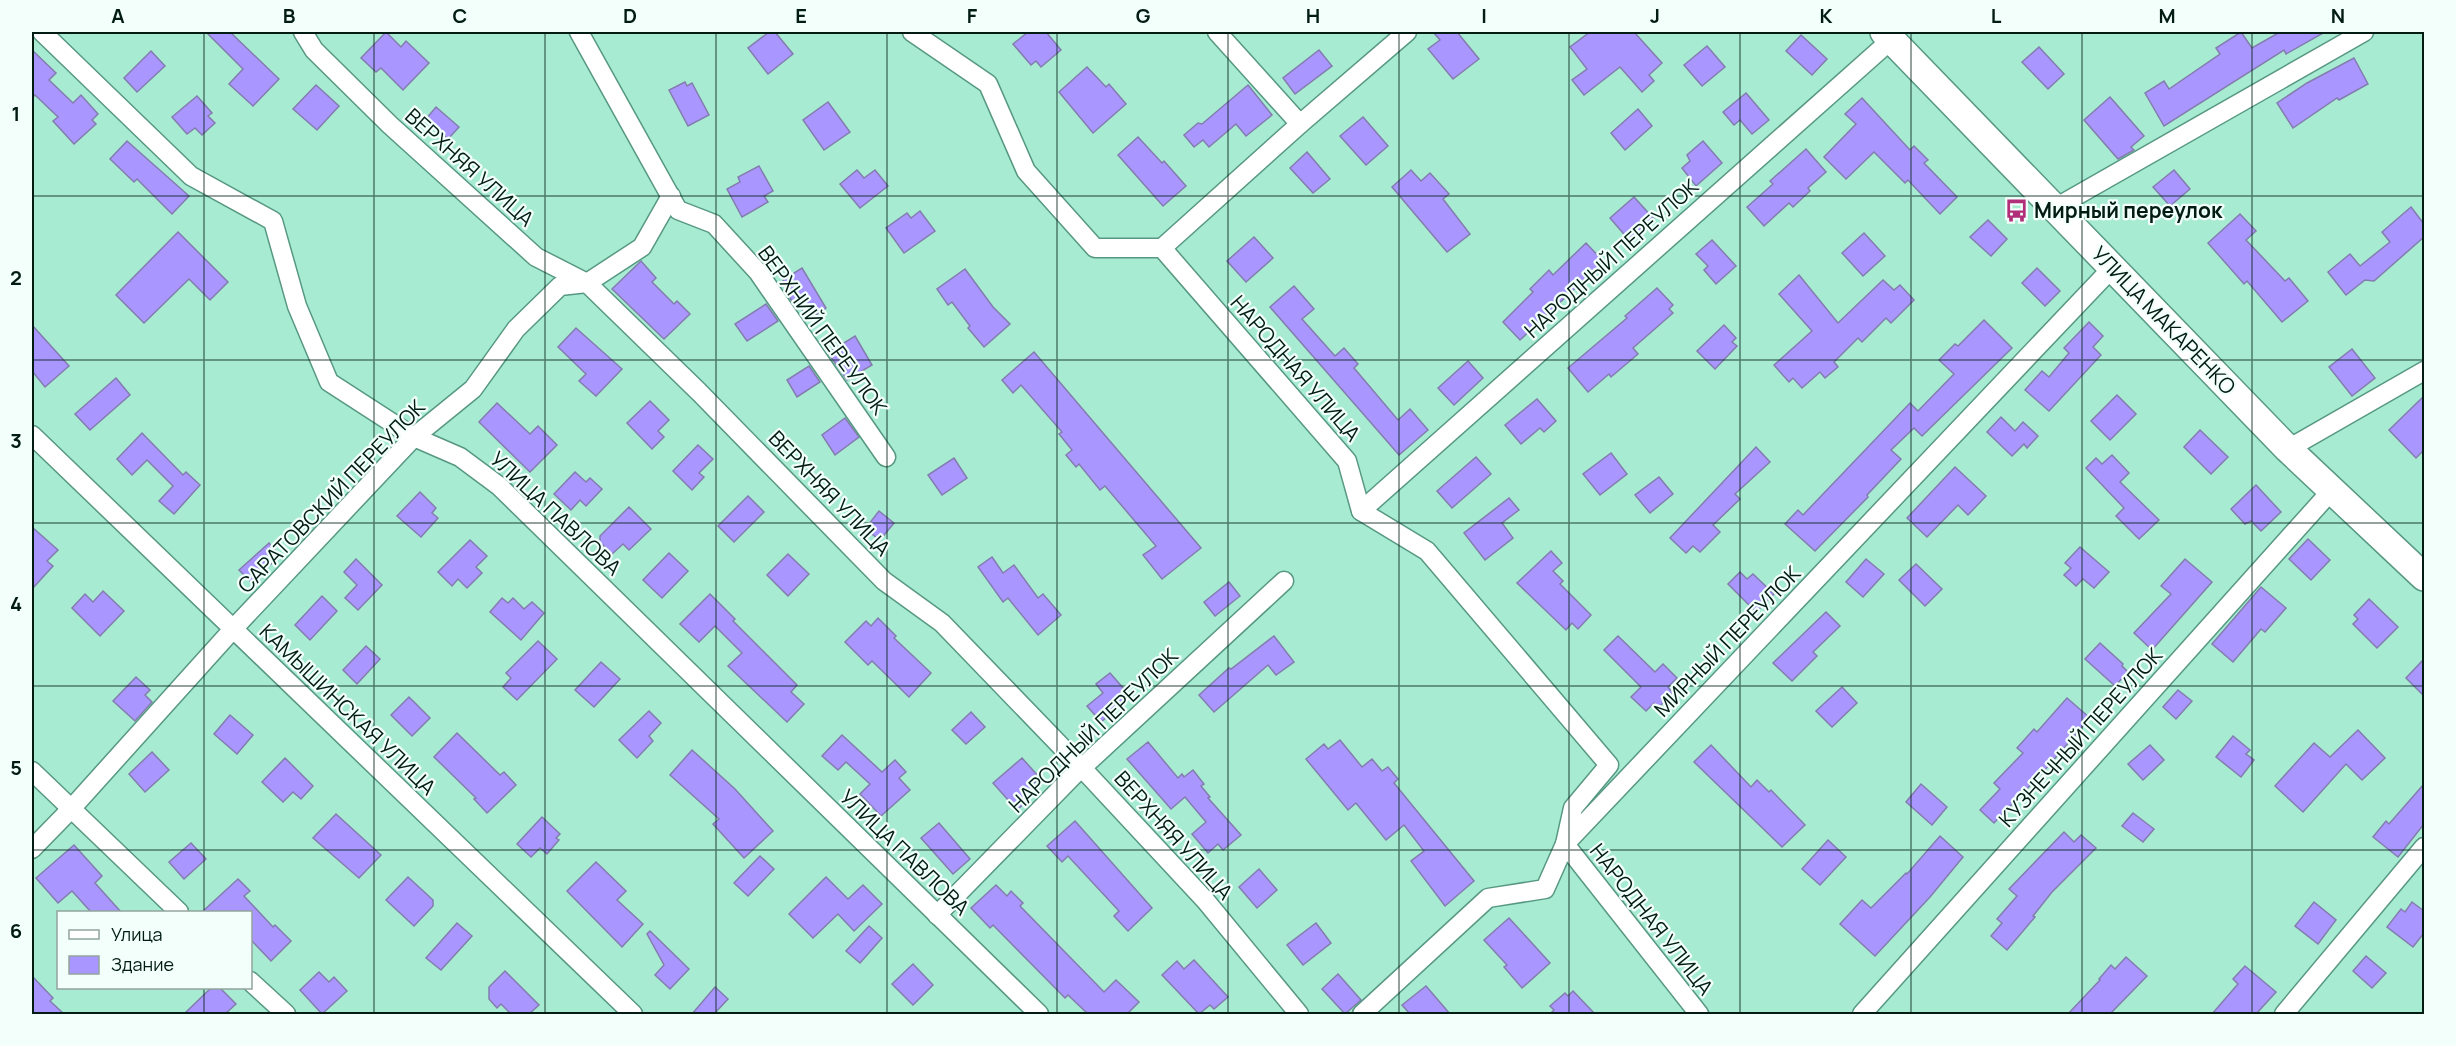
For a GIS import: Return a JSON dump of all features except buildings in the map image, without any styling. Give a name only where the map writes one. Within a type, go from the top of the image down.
[{"type":"main road","name":"УЛИЦА МАКАРЕНКО","points":[[1888,35],[2288,449],[2424,577]]},
{"type":"street","name":"УЛИЦА ПАВЛОВА","points":[[42,32],[191,176],[273,221],[297,306],[329,382],[414,437],[460,457],[499,486],[1039,1014]]},
{"type":"street","name":"ВЕРХНЯЯ УЛИЦА","points":[[303,32],[314,50],[390,125],[536,257],[587,283],[699,392],[884,581],[942,623],[1205,900],[1299,1014]]},
{"type":"street","name":"ВЕРХНИЙ ПЕРЕУЛОК","points":[[579,32],[678,210],[714,224],[758,272],[886,457]]},
{"type":"street","points":[[912,32],[988,84],[1026,171],[1095,248],[1162,248],[1407,32]]},
{"type":"street","points":[[1217,32],[1300,124]]},
{"type":"street","points":[[2055,208],[2364,32]]},
{"type":"street","name":"НАРОДНЫЙ ПЕРЕУЛОК","points":[[1361,511],[1888,35]]},
{"type":"street","name":"САРАТОВСКИЙ ПЕРЕУЛОК","points":[[32,849],[71,809],[234,628],[414,437],[473,389],[516,329],[560,286],[587,283],[642,248],[671,196]]},
{"type":"street","name":"НАРОДНАЯ УЛИЦА","points":[[1162,248],[1347,461],[1361,511],[1427,551],[1609,765],[1573,808],[1564,844],[1699,1014]]},
{"type":"street","name":"МИРНЫЙ ПЕРЕУЛОК","points":[[1362,1014],[1488,898],[1545,889],[1564,844],[2113,267]]},
{"type":"street","points":[[2288,449],[2424,371]]},
{"type":"street","name":"КАМЫШИНСКАЯ УЛИЦА","points":[[32,435],[633,1014]]},
{"type":"street","name":"КУЗНЕЧНЫЙ ПЕРЕУЛОК","points":[[1862,1014],[2332,490]]},
{"type":"street","name":"НАРОДНЫЙ ПЕРЕУЛОК","points":[[937,915],[1082,768],[1284,581]]},
{"type":"street","points":[[32,771],[178,911]]},
{"type":"street","points":[[2284,1014],[2424,847]]},
{"type":"street","points":[[252,983],[286,1014]]},
{"type":"place","name":"Мирный переулок","points":[[2016,210]]}]
